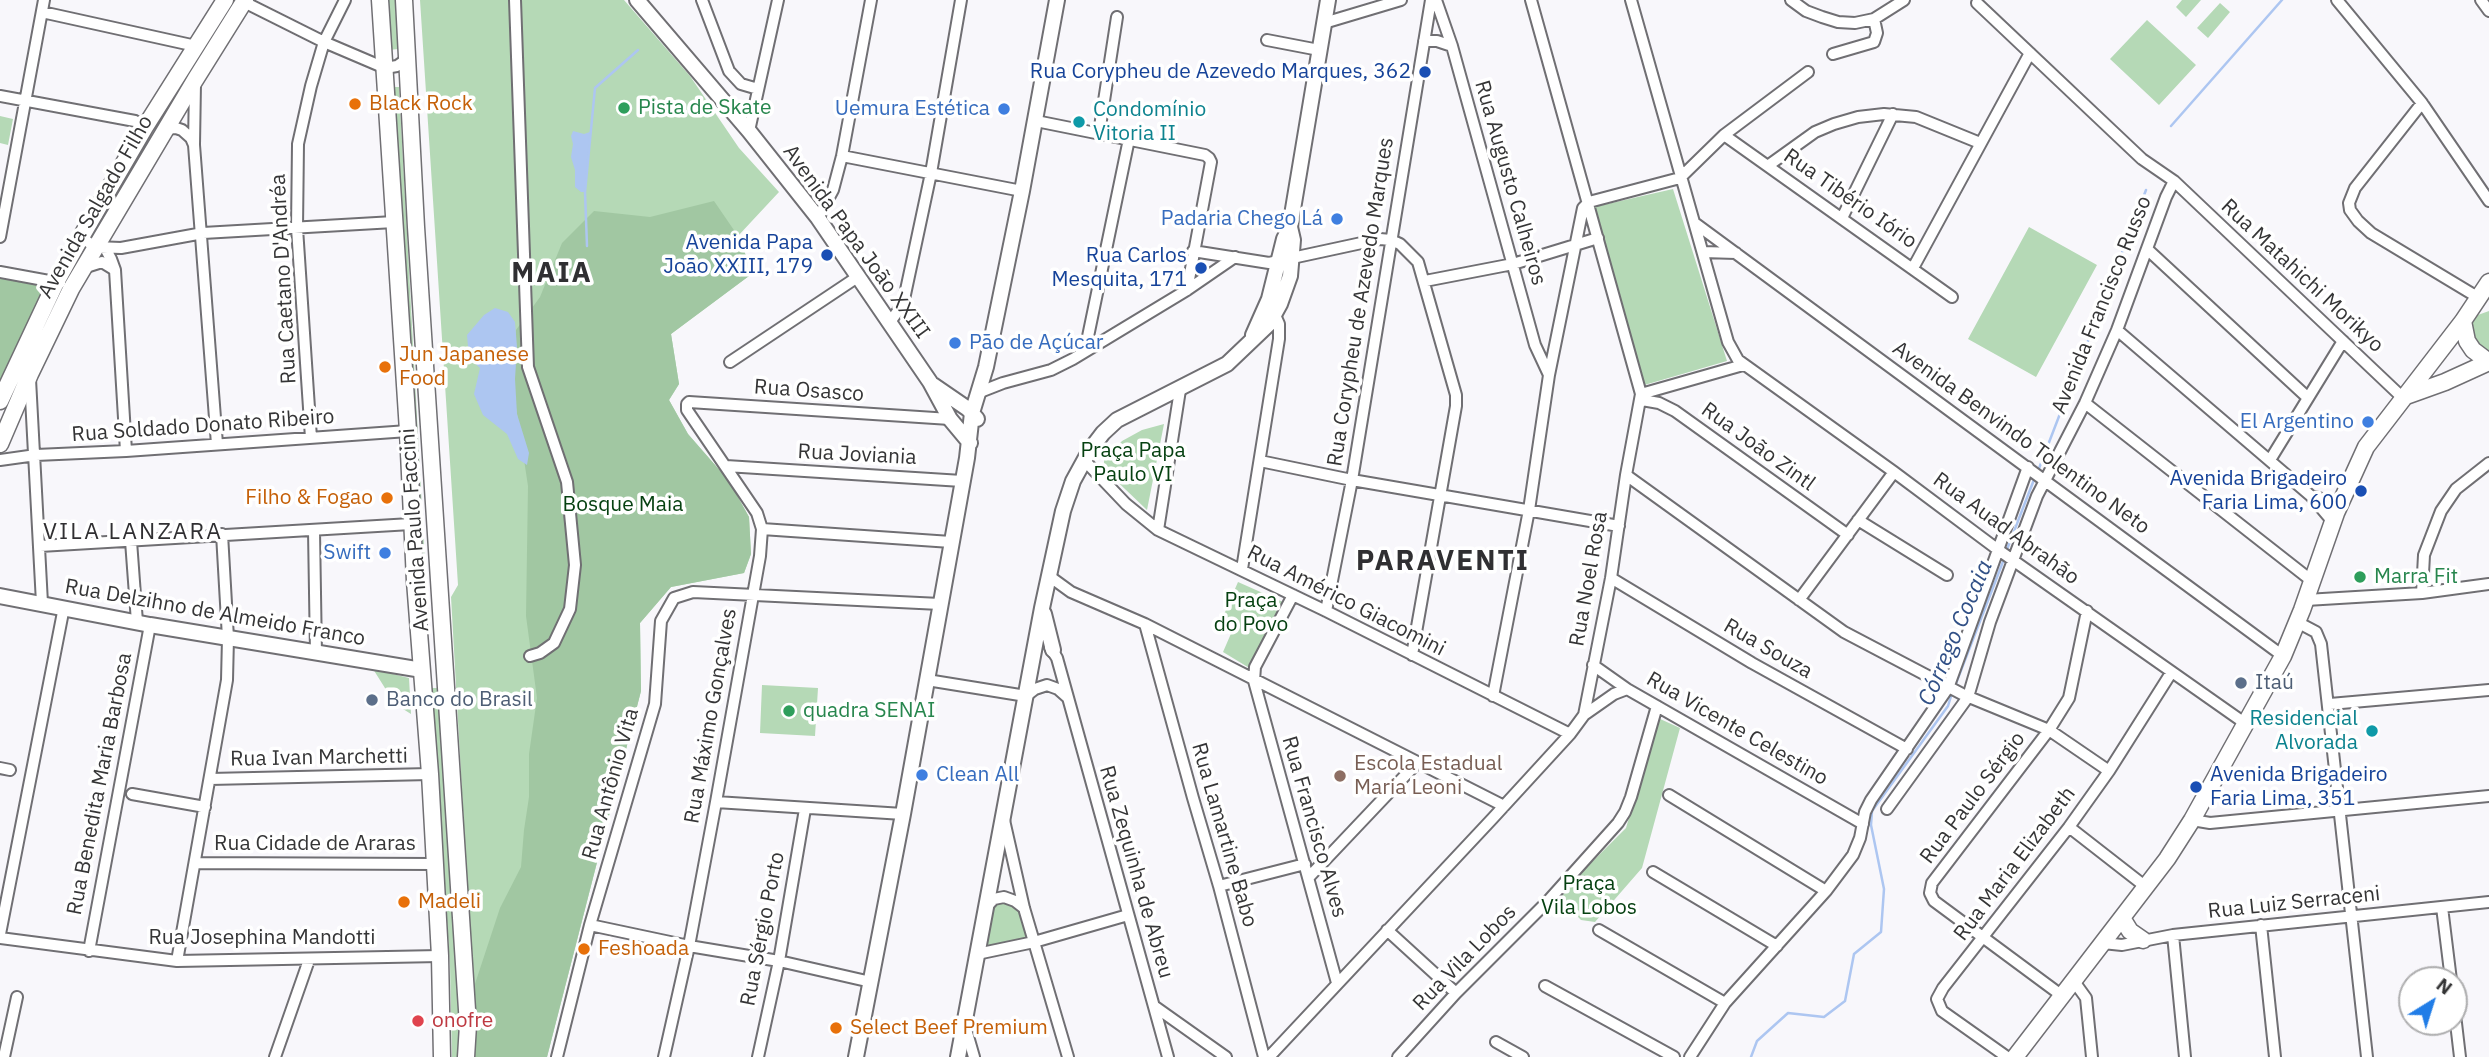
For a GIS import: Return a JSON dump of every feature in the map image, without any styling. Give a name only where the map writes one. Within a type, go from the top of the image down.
[{"type":"main road","name":"Avenida Salgado Filho","points":[[0,444],[30,374],[81,237],[145,127],[225,0]]},
{"type":"main road","name":"Avenida Paulo Faccini","points":[[380,0],[408,431],[411,524],[430,774],[440,956],[442,1057]]},
{"type":"main road","name":"Avenida Paulo Faccini","points":[[404,0],[415,227],[467,1012],[466,1057]]},
{"type":"main road","name":"Avenida Salgado Filho","points":[[0,401],[64,285],[82,270],[100,248],[107,226],[245,1]]},
{"type":"main road","points":[[2015,1057],[2146,887],[2192,820],[2283,656],[2340,504],[2366,447],[2463,321],[2484,298],[2489,282]]},
{"type":"main road","points":[[2463,321],[2467,341],[2480,357],[2489,362]]},
{"type":"main road","points":[[2405,397],[2489,362]]},
{"type":"main road","points":[[415,581],[421,607],[427,612],[441,608]]},
{"type":"main road","points":[[422,670],[435,676],[445,687]]},
{"type":"main road","points":[[2122,918],[2127,928],[2143,940]]},
{"type":"street","points":[[0,237],[44,0]]},
{"type":"street","name":"Rua Caetano D'Andréa","points":[[311,438],[297,228],[298,144],[324,42],[345,0]]},
{"type":"street","points":[[515,0],[528,367],[568,482],[575,565],[570,609],[554,643],[535,654]]},
{"type":"street","name":"Avenida Papa João XXIII","points":[[637,0],[749,131],[815,214],[890,319],[950,419],[970,442]]},
{"type":"street","points":[[702,0],[729,71],[741,85],[758,89]]},
{"type":"street","points":[[749,131],[778,0]]},
{"type":"street","points":[[815,214],[828,201],[833,190],[872,0]]},
{"type":"street","points":[[890,319],[903,304],[961,0]]},
{"type":"street","points":[[856,1057],[903,814],[974,416],[1036,121],[1057,0]]},
{"type":"street","points":[[958,1057],[1036,640],[1063,512],[1084,460],[1103,433],[1130,412],[1180,390],[1227,364],[1263,331],[1275,315],[1286,292],[1290,226],[1328,0]]},
{"type":"street","points":[[1324,23],[1401,0]]},
{"type":"street","name":"Rua Corypheu de Azevedo Marques","points":[[1326,611],[1352,480],[1424,41],[1434,0]]},
{"type":"street","name":"Rua Augusto Calheiros","points":[[1434,0],[1452,46],[1535,345],[1549,375]]},
{"type":"street","name":"Rua Noel Rosa","points":[[1269,1057],[1504,806],[1584,715],[1642,397],[1531,0]]},
{"type":"street","points":[[1631,0],[1730,349],[1743,365],[1642,397]]},
{"type":"street","points":[[1791,0],[1806,10],[1838,22],[1855,23],[1874,19],[1904,0]]},
{"type":"street","points":[[2337,0],[2422,103],[2489,201]]},
{"type":"street","points":[[2481,0],[2489,11]]},
{"type":"street","points":[[245,1],[324,42],[385,68],[397,66],[407,59]]},
{"type":"street","name":"Rua Matahichi Morikyo","points":[[1977,3],[2142,159],[2170,178],[2405,397]]},
{"type":"street","points":[[42,12],[196,46]]},
{"type":"street","points":[[1099,133],[1117,17]]},
{"type":"street","points":[[1833,54],[1874,42],[1877,33],[1874,19]]},
{"type":"street","points":[[1267,40],[1319,50]]},
{"type":"street","points":[[1424,41],[1437,41],[1452,46]]},
{"type":"street","points":[[1913,268],[2030,53]]},
{"type":"street","points":[[1493,696],[1529,510],[1549,375],[1582,212],[1589,202],[1680,178],[1724,135],[1808,72]]},
{"type":"street","points":[[195,80],[194,145],[203,233],[217,444]]},
{"type":"street","points":[[0,96],[135,121],[145,127]]},
{"type":"street","points":[[2422,103],[2354,188],[2349,202],[2350,210],[2358,222],[2371,233],[2484,298]]},
{"type":"street","points":[[1769,165],[1815,132],[1858,117],[1893,114],[1916,117],[1980,143]]},
{"type":"street","points":[[1842,218],[1893,114]]},
{"type":"street","points":[[1036,121],[1209,158],[1211,163],[1187,290]]},
{"type":"street","points":[[165,129],[182,130],[194,145]]},
{"type":"street","name":"Rua Tibério Iório","points":[[1724,135],[1952,297]]},
{"type":"street","points":[[1085,351],[1129,139]]},
{"type":"street","points":[[842,156],[1022,191]]},
{"type":"street","name":"Avenida Francisco Russo","points":[[2005,555],[2043,478],[2085,403],[2117,330],[2170,178]]},
{"type":"street","points":[[100,248],[121,248],[203,233],[394,222]]},
{"type":"street","name":"Avenida Benvindo Tolentino Neto","points":[[1696,224],[2283,656]]},
{"type":"street","points":[[107,226],[111,239],[121,248]]},
{"type":"street","points":[[81,237],[100,248],[111,259],[115,270],[126,452]]},
{"type":"street","points":[[1425,281],[1513,264],[1598,238]]},
{"type":"street","points":[[1193,251],[1269,263],[1369,240],[1391,240],[1413,254],[1425,281],[1456,395],[1455,414],[1412,655]]},
{"type":"street","points":[[2147,249],[2307,397]]},
{"type":"street","points":[[1703,252],[1736,253]]},
{"type":"street","points":[[980,392],[1051,370],[1187,290],[1235,257]]},
{"type":"street","points":[[1250,343],[1286,260]]},
{"type":"street","points":[[82,270],[91,264],[102,262],[115,270]]},
{"type":"street","points":[[0,272],[64,285]]},
{"type":"street","points":[[730,362],[859,276]]},
{"type":"street","points":[[1242,569],[1279,339],[1279,324],[1275,315]]},
{"type":"street","points":[[2117,330],[2311,496],[2333,522]]},
{"type":"street","points":[[2270,460],[2343,341]]},
{"type":"street","name":"Rua Auad Abrahão","points":[[1743,365],[2005,555],[2246,724]]},
{"type":"street","points":[[30,374],[42,603]]},
{"type":"street","name":"Avenida Papa João XXIII","points":[[930,382],[974,416]]},
{"type":"street","points":[[1158,530],[1180,390]]},
{"type":"street","name":"Rua João Zintl","points":[[1642,397],[1675,411],[1848,535]]},
{"type":"street","points":[[926,418],[938,399]]},
{"type":"street","name":"Rua Osasco","points":[[726,466],[687,411],[686,405],[689,402],[950,419]]},
{"type":"street","points":[[2085,403],[2312,581]]},
{"type":"street","name":"Rua Soldado Donato Ribeiro","points":[[0,460],[36,455],[126,452],[408,431]]},
{"type":"street","name":"Rua Américo Giacomini","points":[[1084,460],[1126,503],[1158,530],[1242,569],[1570,734]]},
{"type":"street","points":[[1260,461],[1352,480],[1619,526]]},
{"type":"street","points":[[2422,593],[2424,555],[2441,511],[2456,489],[2489,463]]},
{"type":"street","points":[[726,466],[757,513],[762,529],[951,542]]},
{"type":"street","name":"Rua Joviania","points":[[726,466],[962,481]]},
{"type":"street","points":[[736,480],[748,468]]},
{"type":"street","points":[[1887,809],[1966,696],[1990,622],[2005,555],[2030,469]]},
{"type":"street","points":[[1799,600],[1894,472]]},
{"type":"street","points":[[1626,475],[1844,632],[1950,689],[2049,730],[2109,771]]},
{"type":"street","points":[[2311,496],[2340,504]]},
{"type":"street","points":[[1858,520],[1947,575]]},
{"type":"street","points":[[40,546],[411,524]]},
{"type":"street","name":"Rua Máximo Gonçalves","points":[[664,1057],[689,946],[716,802],[760,556],[762,529]]},
{"type":"street","points":[[314,531],[316,654]]},
{"type":"street","points":[[177,961],[227,680],[228,638],[222,534]]},
{"type":"street","name":"Rua Benedita Maria Barbosa","points":[[89,950],[143,623],[131,541]]},
{"type":"street","points":[[1690,1057],[1725,1003],[1826,891],[1853,855],[1871,800],[1950,689],[2005,555]]},
{"type":"street","points":[[2292,565],[2319,562]]},
{"type":"street","points":[[1049,576],[1071,592],[1145,624],[1504,806]]},
{"type":"street","name":"Rua Souza","points":[[1611,578],[1752,663],[1907,749]]},
{"type":"street","points":[[2305,600],[2422,593],[2489,584]]},
{"type":"street","points":[[1044,602],[1071,592]]},
{"type":"street","name":"Rua Antônio Vita","points":[[557,1057],[590,925],[655,704],[664,615],[674,598],[686,593],[940,604]]},
{"type":"street","points":[[1254,681],[1255,667],[1293,595]]},
{"type":"street","name":"Rua Delzihno de Almeido Franco","points":[[0,596],[316,654],[422,670]]},
{"type":"street","points":[[1044,602],[1053,650]]},
{"type":"street","points":[[0,936],[64,607]]},
{"type":"street","name":"Rua Paulo Sérgio","points":[[2061,995],[1934,901],[1930,893],[1932,883],[2049,730],[2072,691],[2087,611]]},
{"type":"street","points":[[2297,622],[2319,637],[2330,704],[2367,1057]]},
{"type":"street","name":"Rua Lamartine Babo","points":[[1145,624],[1264,1057]]},
{"type":"street","points":[[1036,640],[1053,650]]},
{"type":"street","name":"Rua Zequinha de Abreu","points":[[1053,650],[1168,1057]]},
{"type":"street","name":"Rua Vicente Celestino","points":[[1593,665],[1628,689],[1863,824]]},
{"type":"street","name":"Rua Maria Elizabeth","points":[[2007,1057],[1942,1011],[1937,999],[2069,827],[2109,771],[2171,673]]},
{"type":"street","points":[[927,680],[1026,696],[1047,685],[1068,697]]},
{"type":"street","name":"Rua Francisco Alves","points":[[1254,681],[1337,983]]},
{"type":"street","points":[[1584,715],[1614,694],[1628,689]]},
{"type":"street","points":[[2330,704],[2489,691]]},
{"type":"street","name":"Rua Vila Lobos","points":[[1398,1057],[1456,993],[1548,901],[1618,823],[1631,797],[1657,706]]},
{"type":"street","points":[[1309,877],[1417,763]]},
{"type":"street","name":"Rua Ivan Marchetti","points":[[210,779],[430,774]]},
{"type":"street","points":[[132,794],[205,807]]},
{"type":"street","points":[[1669,795],[1826,891]]},
{"type":"street","points":[[2192,820],[2210,823],[2489,796]]},
{"type":"street","points":[[716,802],[903,814]]},
{"type":"street","name":"Rua Sérgio Porto","points":[[758,1057],[779,961],[805,808]]},
{"type":"street","points":[[1003,814],[1024,908],[1068,1057]]},
{"type":"street","points":[[2069,827],[2146,887]]},
{"type":"street","name":"Rua Cidade de Araras","points":[[195,863],[434,864]]},
{"type":"street","points":[[1219,886],[1305,864]]},
{"type":"street","points":[[1653,872],[1777,946]]},
{"type":"street","points":[[985,908],[994,899],[1004,897],[1024,908]]},
{"type":"street","name":"Rua Luiz Serraceni","points":[[2103,943],[2122,945],[2173,935],[2489,902]]},
{"type":"street","points":[[2442,907],[2449,966]]},
{"type":"street","points":[[977,954],[1034,942],[1128,915]]},
{"type":"street","points":[[590,925],[689,946],[779,961],[871,982]]},
{"type":"street","points":[[2261,925],[2275,1057]]},
{"type":"street","points":[[1387,930],[1456,993]]},
{"type":"street","points":[[1599,930],[1725,1003]]},
{"type":"street","points":[[2173,935],[2185,1057]]},
{"type":"street","name":"Rua Josephina Mandotti","points":[[0,936],[177,961],[440,956]]},
{"type":"street","points":[[275,1057],[309,960]]},
{"type":"street","points":[[2073,980],[2085,998],[2092,1057]]},
{"type":"street","points":[[1545,986],[1674,1057]]},
{"type":"street","points":[[4,1057],[17,997]]},
{"type":"street","points":[[1154,1006],[1226,1057]]},
{"type":"street","points":[[965,1023],[974,1057]]},
{"type":"street","points":[[2458,1036],[2460,1057]]},
{"type":"street","points":[[1496,1042],[1523,1057]]},
{"type":"green space","points":[[386,0],[395,0],[398,49],[389,50]]},
{"type":"green space","points":[[420,0],[624,0],[690,76],[739,148],[779,192],[738,236],[753,273],[671,334],[679,384],[669,400],[688,434],[729,481],[749,517],[751,554],[744,573],[671,587],[640,623],[641,691],[547,1057],[472,1057],[470,934],[451,597],[458,585]]},
{"type":"green space","points":[[2182,0],[2201,0],[2186,17],[2176,7]]},
{"type":"green space","points":[[2220,3],[2230,12],[2208,38],[2197,28]]},
{"type":"green space","points":[[2147,20],[2196,65],[2159,105],[2110,59]]},
{"type":"green space","points":[[391,87],[399,87],[427,600],[419,581]]},
{"type":"green space","points":[[0,116],[13,119],[8,145],[0,143]]},
{"type":"green space","points":[[1673,189],[1727,361],[1641,386],[1594,207]]},
{"type":"green space","name":"Bosque Maia","points":[[714,201],[738,236],[753,273],[671,334],[679,384],[669,400],[688,434],[729,481],[749,517],[751,554],[744,573],[671,587],[640,623],[641,691],[547,1057],[472,1057],[471,996],[500,908],[521,867],[529,797],[529,754],[537,698],[526,616],[528,486],[512,381],[516,330],[540,297],[562,243],[594,211],[650,217]]},
{"type":"green space","points":[[2029,227],[2097,265],[2036,377],[1968,339]]},
{"type":"green space","points":[[0,277],[49,286],[0,389]]},
{"type":"green space","points":[[2489,311],[2489,354],[2473,343],[2470,325],[2475,316]]},
{"type":"green space","name":"Praça Papa Paulo VI","points":[[1164,424],[1147,510],[1104,469],[1104,460],[1122,441],[1142,430]]},
{"type":"green space","name":"Praça do Povo","points":[[1238,582],[1283,602],[1251,669],[1223,652],[1233,629],[1222,619]]},
{"type":"green space","points":[[373,669],[409,678],[411,714],[395,704]]},
{"type":"green space","name":"quadra SENAI","points":[[762,685],[818,688],[815,736],[760,733]]},
{"type":"green space","points":[[431,688],[439,688],[458,964],[459,1057],[452,1057],[450,966]]},
{"type":"green space","name":"Praça Vila Lobos","points":[[1658,718],[1680,728],[1642,868],[1595,922],[1581,920],[1558,896],[1626,828]]},
{"type":"green space","points":[[1005,900],[1023,909],[1032,942],[982,952],[993,906]]},
{"type":"water","points":[[573,131],[584,134],[590,132],[585,192],[575,187],[575,170],[571,157]]},
{"type":"water","points":[[495,308],[508,312],[515,322],[517,414],[529,453],[527,465],[518,459],[507,434],[483,415],[474,394],[480,368],[469,358],[467,335],[484,315]]},
{"type":"waterway","name":"Córrego Cocaia","points":[[2171,126],[2282,0]]},
{"type":"waterway","points":[[587,246],[585,192],[595,88],[638,50]]},
{"type":"waterway","name":"Córrego Cocaia","points":[[2038,471],[2146,190]]},
{"type":"waterway","name":"Córrego Cocaia","points":[[2006,552],[2035,477]]},
{"type":"waterway","name":"Córrego Cocaia","points":[[1955,686],[2004,559]]},
{"type":"waterway","name":"Córrego Cocaia","points":[[1751,1057],[1757,1041],[1788,1013],[1824,1017],[1845,1001],[1854,954],[1881,932],[1884,889],[1871,825],[1872,811],[1948,706],[1952,693]]},
{"type":"place","name":"Rua Corypheu de Azevedo Marques, 362","points":[[1425,72]]},
{"type":"place","name":"Black Rock","points":[[355,104]]},
{"type":"place","name":"Pista de Skate","points":[[624,108]]},
{"type":"place","name":"Uemura Estética","points":[[1004,109]]},
{"type":"place","name":"Condomínio Vitoria II","points":[[1079,122]]},
{"type":"place","name":"Padaria Chego Lá","points":[[1337,219]]},
{"type":"place","name":"Avenida Papa João XXIII, 179","points":[[827,255]]},
{"type":"place","name":"Rua Carlos Mesquita, 171","points":[[1201,268]]},
{"type":"place","name":"Pão de Açúcar","points":[[955,343]]},
{"type":"place","name":"Jun Japanese Food","points":[[385,367]]},
{"type":"place","name":"El Argentino","points":[[2368,422]]},
{"type":"place","name":"Avenida Brigadeiro Faria Lima, 600","points":[[2361,491]]},
{"type":"place","name":"Filho & Fogao","points":[[387,498]]},
{"type":"place","name":"Swift","points":[[385,553]]},
{"type":"place","name":"Marra Fit","points":[[2360,577]]},
{"type":"place","name":"Itaú","points":[[2241,683]]},
{"type":"place","name":"Banco do Brasil","points":[[372,700]]},
{"type":"place","name":"quadra SENAI","points":[[789,711]]},
{"type":"place","name":"Residencial Alvorada","points":[[2372,731]]},
{"type":"place","name":"Clean All","points":[[922,775]]},
{"type":"place","name":"Escola Estadual Maria Leoni","points":[[1340,776]]},
{"type":"place","name":"Avenida Brigadeiro Faria Lima, 351","points":[[2196,787]]},
{"type":"place","name":"Madeli","points":[[404,902]]},
{"type":"place","name":"Feshoada","points":[[584,949]]},
{"type":"place","name":"onofre","points":[[418,1021]]},
{"type":"place","name":"Select Beef Premium","points":[[836,1028]]},
{"type":"district","name":"MAIA","points":[[552,274]]},
{"type":"district","name":"VILA LANZARA","points":[[133,532]]},
{"type":"district","name":"PARAVENTI","points":[[1443,562]]}]
